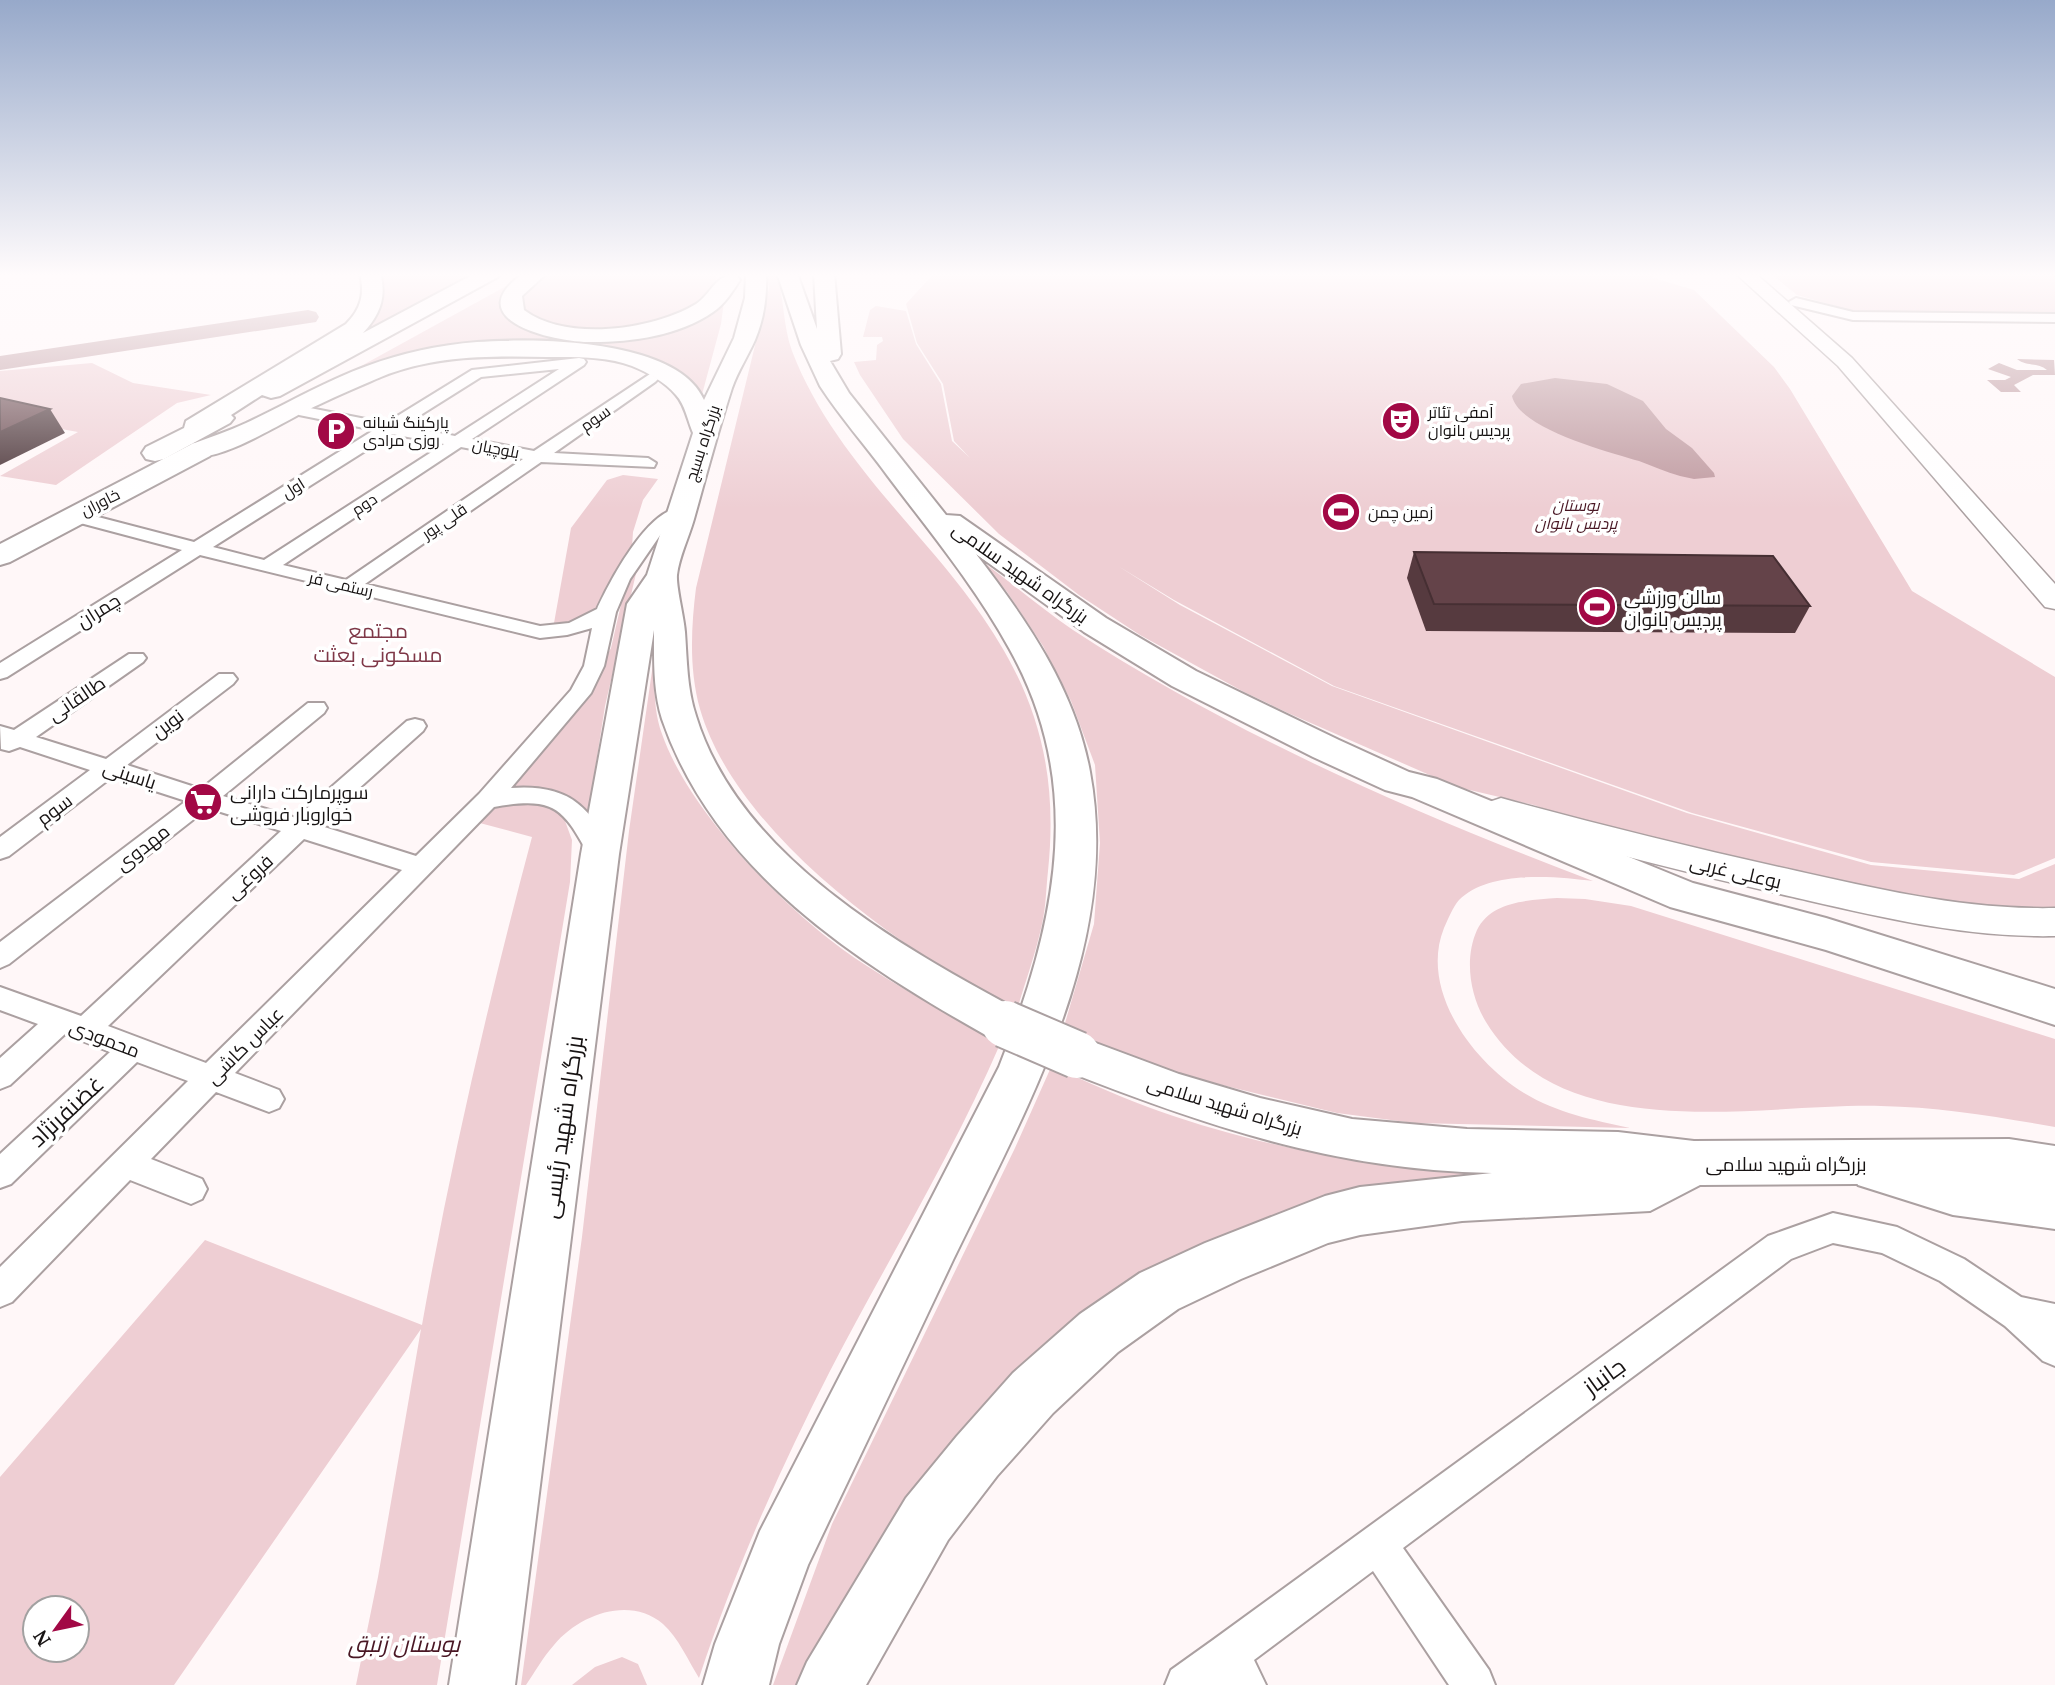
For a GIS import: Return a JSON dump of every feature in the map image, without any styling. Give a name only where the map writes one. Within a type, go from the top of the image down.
[{"type":"main road","points":[[155,453],[209,415],[316,352]]},
{"type":"main road","points":[[155,453],[344,352]]},
{"type":"main road","points":[[201,450],[378,352]]},
{"type":"main road","points":[[201,450],[254,429],[332,389],[375,371],[452,352]]},
{"type":"main road","points":[[590,352],[641,360],[669,376],[689,393],[706,433]]},
{"type":"main road","points":[[721,385],[727,352]]},
{"type":"main road","name":"بزرگراه بسیج","points":[[662,576],[721,385],[738,352]]},
{"type":"main road","points":[[736,1685],[747,1644],[782,1553],[1021,1070],[1044,1009],[1068,927],[1075,877],[1071,774],[1062,728],[1035,667],[992,596],[833,387],[816,352]]},
{"type":"main road","points":[[830,352],[833,387]]},
{"type":"main road","points":[[1834,352],[2055,601]]},
{"type":"main road","points":[[1856,352],[2055,577]]},
{"type":"main road","name":"خاوران","points":[[0,556],[201,450]]},
{"type":"main road","name":"خاوران","points":[[0,532],[60,506],[155,453]]},
{"type":"main road","name":"بزرگراه شهید سلامی","points":[[922,503],[1060,602],[1119,640],[1244,709],[1398,781],[1424,788],[1684,896],[1826,934],[2055,1007]]},
{"type":"main road","name":"بزرگراه شهید سلامی","points":[[662,576],[670,604],[672,690],[679,720],[701,769],[744,832],[820,906],[872,947],[1005,1024],[1077,1055],[1175,1093],[1260,1119],[1352,1140],[1467,1151],[1618,1154],[1694,1163],[2009,1161],[2055,1168]]},
{"type":"main road","name":"بزرگراه شهید رئیسی","points":[[482,1685],[600,854],[642,604],[662,576]]},
{"type":"main road","name":"بوعلی غربی","points":[[1424,788],[1677,858],[1864,900],[1979,919],[2055,922]]},
{"type":"main road","points":[[830,1685],[927,1519],[977,1456],[1033,1393],[1099,1333],[1159,1291],[1223,1261],[1325,1220],[1360,1211],[1462,1198],[1650,1188],[1694,1163]]},
{"type":"main road","points":[[1856,1163],[1953,1192],[2055,1206]]},
{"type":"street","name":"دوم","points":[[267,567],[579,362],[477,373]]},
{"type":"street","name":"اول","points":[[195,548],[477,373]]},
{"type":"street","name":"سوم","points":[[539,457],[650,379]]},
{"type":"street","name":"بلوچیان","points":[[305,412],[539,457],[648,463]]},
{"type":"street","name":"قلی پور","points":[[350,586],[539,457]]},
{"type":"street","name":"عباس کاشی","points":[[0,1290],[487,800],[580,693],[594,666],[606,612],[620,579],[657,527],[680,513]]},
{"type":"street","name":"رستمی فر","points":[[75,516],[267,567],[540,632],[576,628],[593,622],[606,612]]},
{"type":"street","name":"چمران","points":[[0,672],[195,548]]},
{"type":"street","name":"طالقانی","points":[[6,741],[136,657]]},
{"type":"street","name":"نوین","points":[[109,768],[226,679]]},
{"type":"street","name":"مهدوی","points":[[0,957],[316,708]]},
{"type":"street","name":"فروغی","points":[[0,1076],[73,1026],[415,726]]},
{"type":"street","name":"یاسینی","points":[[6,741],[109,768],[421,866]]},
{"type":"street","name":"سوم","points":[[0,849],[109,768]]},
{"type":"street","points":[[487,800],[533,793],[553,798],[569,807],[592,833],[600,854]]},
{"type":"street","name":"محمودی","points":[[0,998],[269,1099]]},
{"type":"street","name":"غضنفرنژاد","points":[[0,1174],[132,1049]]},
{"type":"street","points":[[126,1164],[191,1189]]},
{"type":"street","name":"جانباز","points":[[1186,1685],[1236,1670],[1377,1544],[1780,1247],[1833,1228],[1886,1238],[1952,1270],[2014,1312],[2055,1321]]},
{"type":"street","points":[[2014,1312],[2055,1349]]},
{"type":"street","points":[[1377,1544],[1474,1685]]},
{"type":"green space","points":[[326,352],[333,352],[255,393]]},
{"type":"green space","points":[[387,352],[454,352],[303,398]]},
{"type":"green space","points":[[614,352],[714,352],[700,402],[656,361],[626,352]]},
{"type":"green space","points":[[754,352],[792,352],[817,402],[848,450],[981,614],[1024,690],[1038,730],[1047,773],[1051,820],[1048,871],[1042,924],[1017,1010],[925,957],[877,923],[830,886],[787,845],[749,802],[720,756],[696,694],[692,649],[696,588]]},
{"type":"green space","name":"بوستان پردیس بانوان","points":[[877,352],[921,352],[941,384],[952,441],[970,458],[954,441],[943,384],[922,352],[1758,352],[1774,367],[1790,389],[1912,591],[2055,677],[2055,858],[2014,875],[1871,862],[1692,813],[1334,686],[1174,600],[1118,566],[1180,605],[1332,686],[1687,813],[1871,865],[2019,879],[2055,864],[2055,911],[1984,912],[1630,841],[1534,805],[1457,787],[1288,713],[1140,635],[1079,595],[999,534],[903,439],[854,362],[876,360]]},
{"type":"green space","points":[[92,363],[133,383],[211,395],[177,403],[56,485],[0,476],[78,432],[0,418],[0,371]]},
{"type":"green space","points":[[623,475],[658,479],[643,500],[633,532],[632,547],[609,582],[601,608],[573,622],[554,623],[571,528],[607,480]]},
{"type":"green space","points":[[980,560],[1073,630],[1134,668],[1261,738],[1459,828],[1593,881],[1523,877],[1505,879],[1472,890],[1459,900],[1444,928],[1438,952],[1439,976],[1445,999],[1456,1022],[1486,1063],[1505,1080],[1549,1106],[1630,1128],[1414,1123],[1337,1113],[1181,1075],[1063,1030],[1094,924],[1100,843],[1095,765],[1071,701],[1043,646],[1007,592]]},
{"type":"green space","points":[[638,565],[605,706],[588,815],[568,798],[541,787],[505,788],[583,699],[611,648],[623,596]]},
{"type":"green space","points":[[655,650],[655,703],[662,734],[676,765],[696,798],[748,864],[809,922],[867,966],[933,1006],[1001,1042],[962,1126],[830,1371],[793,1446],[742,1561],[699,1678],[663,1624],[636,1611],[621,1610],[591,1617],[565,1634],[546,1654],[526,1685],[521,1685],[582,1237],[629,831]]},
{"type":"green space","name":"بوستان زنبق","points":[[530,800],[561,810],[572,840],[570,882],[437,1685],[356,1685],[378,1577],[421,1329],[174,1685],[0,1685],[0,1477],[205,1240],[422,1325],[472,1080],[532,837],[476,822],[494,808]]},
{"type":"green space","points":[[1557,898],[1631,906],[2055,1039],[2055,1127],[1968,1113],[1881,1106],[1723,1112],[1667,1111],[1613,1104],[1563,1088],[1520,1062],[1486,1022],[1476,1001],[1470,965],[1477,930],[1491,913],[1512,904]]},
{"type":"green space","points":[[1052,1065],[1161,1112],[1217,1130],[1333,1156],[1391,1165],[1509,1175],[1509,1183],[1140,1288],[811,1685],[773,1685],[832,1524],[1015,1148]]},
{"type":"green space","points":[[622,1657],[638,1664],[647,1685],[572,1685],[595,1667]]},
{"type":"shaded area","points":[[2017,359],[2054,360],[2055,375],[2033,375],[2014,385],[2021,392],[2001,392],[1987,380],[2005,380],[2011,377],[1988,369],[1999,363],[2017,370],[2047,370]]},
{"type":"shaded area","points":[[1555,378],[1607,384],[1643,401],[1666,429],[1692,448],[1715,477],[1694,479],[1675,474],[1567,438],[1531,419],[1518,408],[1512,396],[1521,384]]},
{"type":"building","points":[[0,398],[50,409],[0,432]]},
{"type":"building","points":[[1414,552],[1773,556],[1810,606],[1434,604]]},
{"type":"waterway","points":[[0,363],[76,352]]},
{"type":"place","name":"آمفی تئاتر پردیس بانوان","points":[[1401,421]]},
{"type":"place","name":"پارکینگ شبانه روزی مرادی","points":[[336,431]]},
{"type":"place","name":"زمین چمن","points":[[1341,512]]},
{"type":"place","name":"سالن ورزشی پردیس بانوان","points":[[1597,607]]},
{"type":"place","name":"سوپرمارکت دارانی خواروبار فروشی","points":[[203,802]]},
{"type":"district","name":"مجتمع مسکونی بعثت","points":[[378,642]]}]
